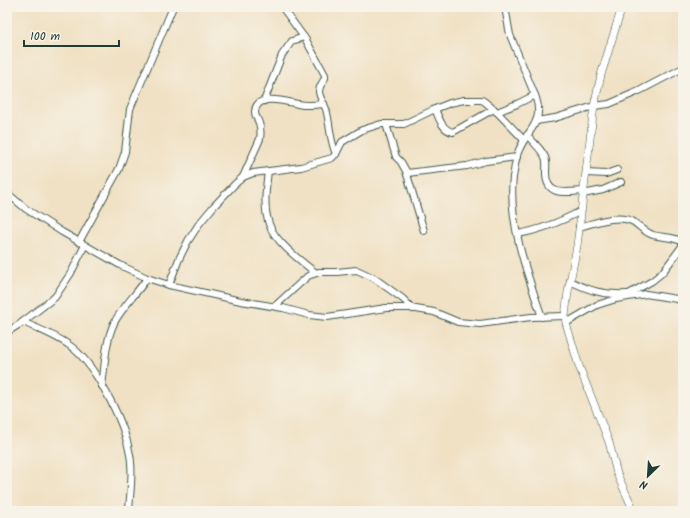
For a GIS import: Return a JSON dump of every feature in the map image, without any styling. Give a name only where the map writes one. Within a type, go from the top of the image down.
[{"type":"street","points":[[7,332],[23,322],[55,297],[71,274],[82,243],[119,169],[125,152],[130,109],[173,7]]},
{"type":"street","points":[[282,7],[304,37],[325,75],[319,90],[321,100],[327,112],[336,154]]},
{"type":"street","points":[[505,7],[510,35],[536,96],[539,108],[536,122],[518,152],[513,178],[512,200],[518,234],[528,273],[542,316]]},
{"type":"street","points":[[622,7],[607,53],[594,106],[577,246],[570,281],[565,319],[579,366],[609,442],[617,474],[634,511]]},
{"type":"street","points":[[264,101],[282,55],[292,41],[304,37]]},
{"type":"street","points":[[536,122],[619,100],[683,68]]},
{"type":"street","points":[[435,109],[444,128],[453,132],[495,110],[517,104],[536,96]]},
{"type":"street","points":[[243,177],[260,139],[261,132],[255,110],[259,102],[274,100],[303,105],[324,104]]},
{"type":"street","points":[[169,285],[188,240],[214,206],[243,177],[253,173],[301,167],[332,158],[336,154],[342,142],[373,125],[404,124],[450,103],[482,100],[526,138],[536,144],[546,158],[548,185],[553,190],[560,192],[603,190],[621,182]]},
{"type":"street","points":[[386,124],[396,157],[404,166],[407,173],[424,231]]},
{"type":"street","points":[[407,173],[467,166],[486,161],[517,157]]},
{"type":"street","points":[[586,173],[606,174],[617,170]]},
{"type":"street","points":[[268,171],[265,200],[269,225],[273,232],[297,258],[316,273]]},
{"type":"street","points":[[7,193],[26,208],[62,232],[120,265],[147,278],[169,285],[241,301],[274,306],[309,315],[327,317],[386,308],[413,309],[434,312],[458,322],[480,324],[542,316],[565,319],[597,305],[621,298],[646,294],[683,300]]},
{"type":"street","points":[[518,234],[545,228],[581,211]]},
{"type":"street","points":[[579,227],[601,221],[622,219],[630,220],[647,233],[658,236],[672,237],[683,242]]},
{"type":"street","points":[[621,298],[662,273],[683,246]]},
{"type":"street","points":[[274,306],[300,281],[308,276],[316,273],[357,270],[394,292],[413,309]]},
{"type":"street","points":[[102,386],[105,352],[114,322],[139,291],[147,278]]},
{"type":"street","points":[[570,281],[596,292],[607,294],[628,294]]},
{"type":"street","points":[[23,322],[54,335],[70,345],[83,357],[102,386],[120,421],[130,450],[131,474],[129,511]]}]
